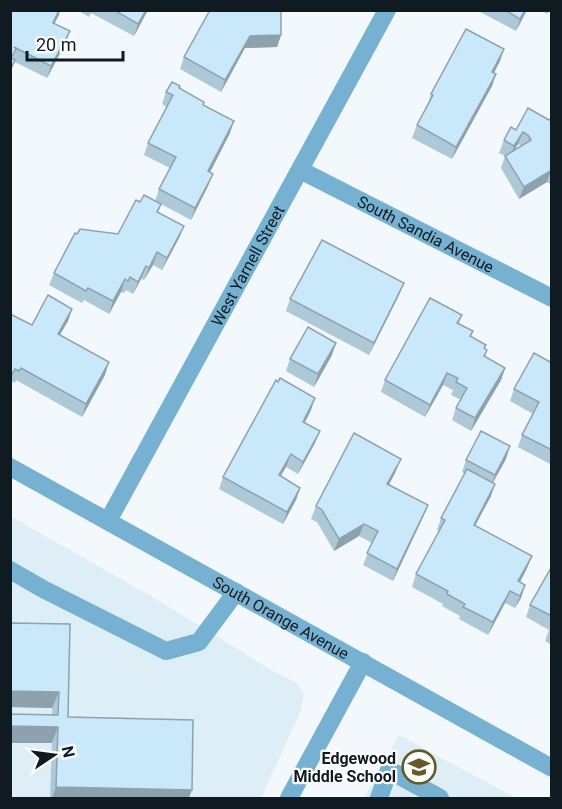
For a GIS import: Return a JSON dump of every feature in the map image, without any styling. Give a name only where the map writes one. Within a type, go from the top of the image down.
[{"type":"street","name":"West Yarnell Street","points":[[108,521],[387,10]]},
{"type":"street","name":"South Sandia Avenue","points":[[300,170],[552,298]]},
{"type":"street","name":"South Orange Avenue","points":[[10,467],[552,768]]},
{"type":"street","points":[[10,570],[166,651],[199,642],[236,592]]},
{"type":"street","points":[[289,798],[363,662]]},
{"type":"street","points":[[379,798],[389,770],[440,798]]},
{"type":"shaded area","points":[[10,516],[297,683],[304,695],[300,713],[261,798],[11,798]]},
{"type":"shaded area","name":"Edgewood Middle School","points":[[399,735],[516,798],[364,798]]},
{"type":"building","points":[[10,10],[59,10],[53,23],[70,31],[51,66],[14,47],[16,49],[11,58],[15,60],[10,70]]},
{"type":"building","points":[[114,10],[146,10],[138,24]]},
{"type":"building","points":[[210,10],[281,10],[281,35],[250,36],[225,80],[184,57]]},
{"type":"building","points":[[505,10],[525,10],[520,19]]},
{"type":"building","points":[[466,29],[504,49],[492,72],[496,74],[456,147],[417,125]]},
{"type":"building","points":[[172,82],[204,102],[203,105],[234,121],[208,171],[213,174],[195,208],[159,189],[176,157],[148,143],[173,95],[166,92]]},
{"type":"building","points":[[528,108],[549,120],[552,117],[552,170],[524,187],[505,156],[531,140],[523,132],[514,146],[504,140],[511,127],[516,130]]},
{"type":"building","points":[[144,195],[161,204],[157,212],[184,226],[167,258],[157,252],[149,268],[146,266],[138,282],[130,277],[128,281],[125,279],[113,301],[88,288],[86,291],[54,273],[75,233],[77,234],[80,229],[118,234],[136,200],[140,202]]},
{"type":"building","points":[[322,240],[404,283],[374,343],[290,299]]},
{"type":"building","points":[[48,295],[72,309],[58,334],[109,362],[86,404],[21,368],[19,371],[15,369],[10,378],[10,314],[32,325]]},
{"type":"building","points":[[430,298],[462,315],[457,323],[473,331],[470,336],[486,345],[484,348],[487,350],[484,356],[505,368],[475,418],[456,408],[467,388],[456,382],[458,378],[447,373],[430,405],[385,380]]},
{"type":"building","points":[[308,327],[336,343],[318,374],[290,359]]},
{"type":"building","points":[[534,353],[552,363],[552,450],[522,435],[539,402],[514,389]]},
{"type":"building","points":[[280,378],[315,398],[303,422],[320,431],[303,462],[291,454],[279,475],[300,488],[287,512],[223,477],[276,380],[278,382]]},
{"type":"building","points":[[481,431],[510,446],[495,475],[466,460]]},
{"type":"building","points":[[354,433],[401,459],[387,484],[428,505],[397,569],[367,553],[378,531],[364,524],[339,539],[322,510],[316,506]]},
{"type":"building","points":[[467,469],[495,484],[474,525],[532,556],[518,581],[525,585],[520,596],[510,591],[493,622],[463,607],[465,604],[447,594],[448,591],[416,574],[445,520],[441,518]]},
{"type":"building","points":[[552,566],[552,616],[530,605]]},
{"type":"building","points":[[10,623],[70,624],[68,717],[193,720],[192,790],[56,787],[58,727],[10,726],[10,692],[11,714],[58,715],[59,692],[10,691]]},
{"type":"place","name":"Edgewood Middle School","points":[[419,767]]}]
